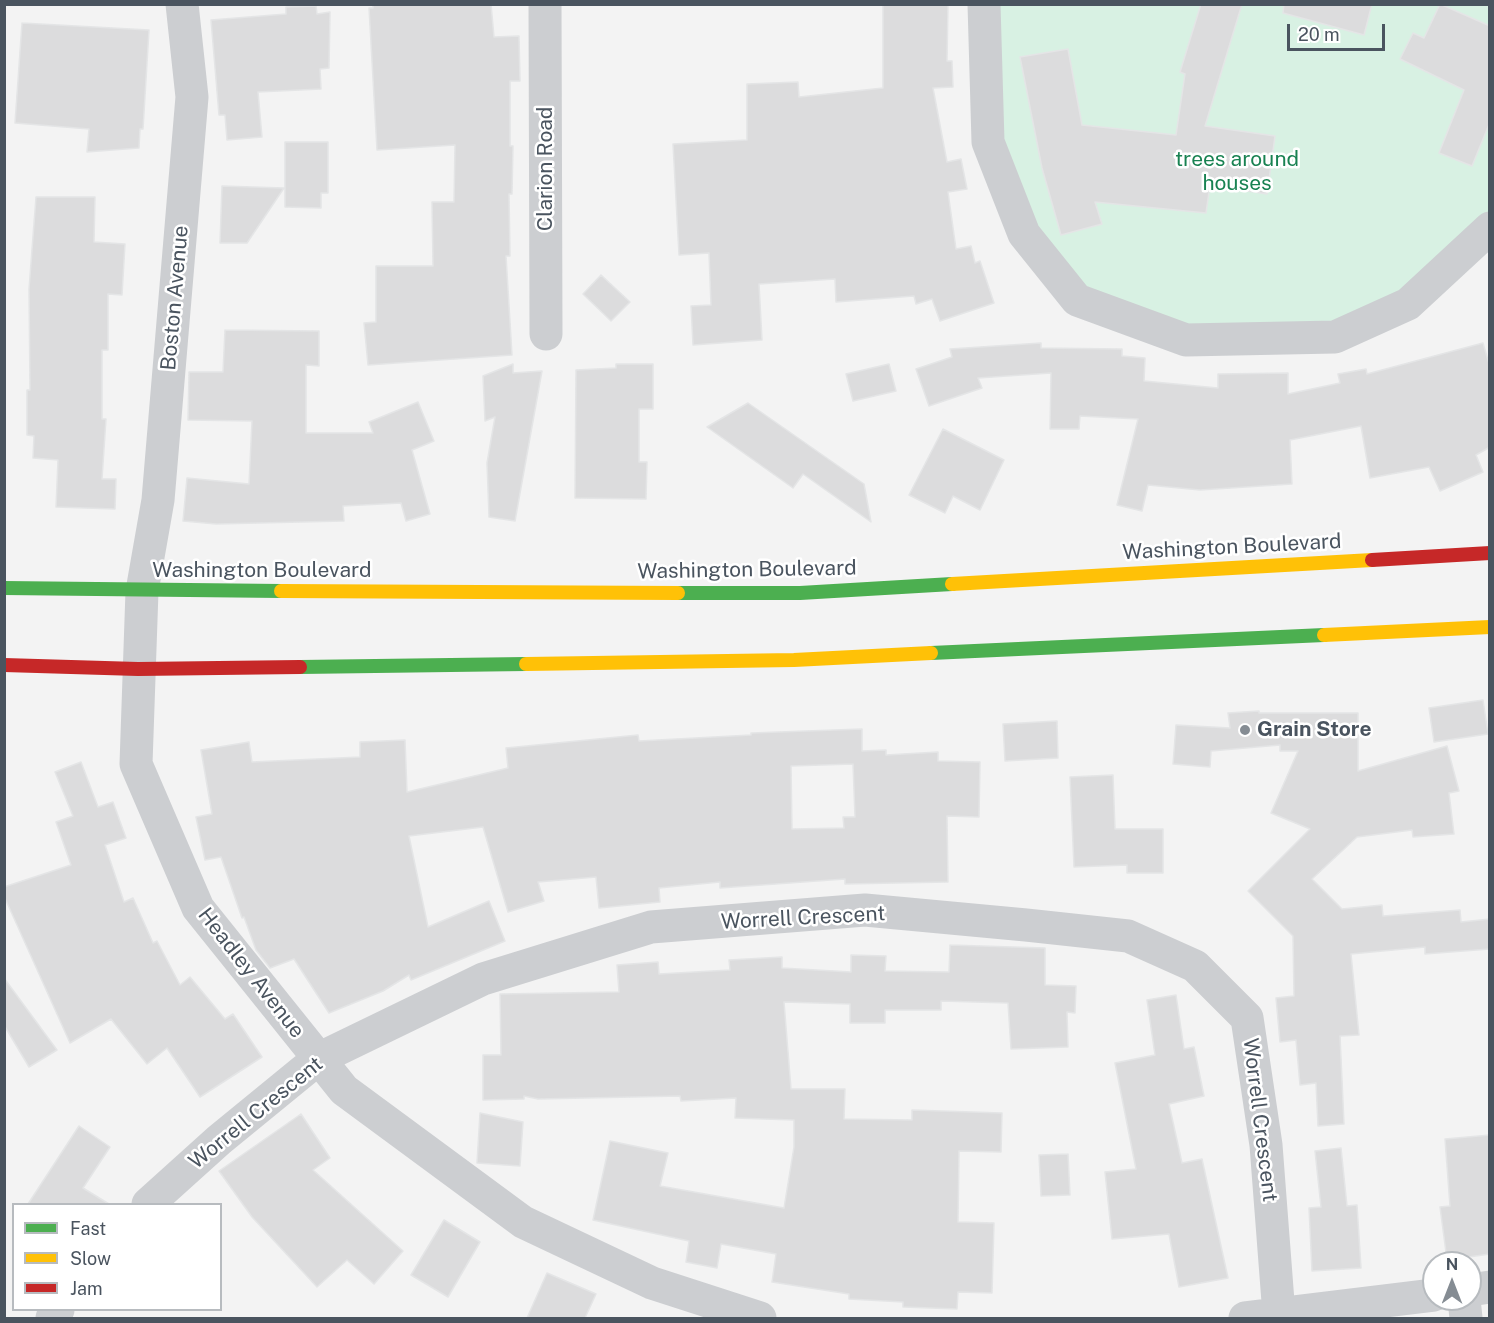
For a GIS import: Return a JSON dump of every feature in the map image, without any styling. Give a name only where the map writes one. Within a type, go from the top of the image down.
[{"type":"highway","name":"Washington Boulevard","points":[[4,588],[142,591],[800,593],[1490,553]]},
{"type":"highway","points":[[4,665],[138,669],[794,660],[1490,627]]},
{"type":"street","name":"Boston Avenue","points":[[142,591],[158,501],[192,97],[182,4]]},
{"type":"street","name":"Clarion Road","points":[[545,4],[546,334]]},
{"type":"street","points":[[984,4],[988,142],[1024,234],[1077,300],[1186,340],[1335,337],[1408,304],[1490,228]]},
{"type":"street","name":"Headley Avenue","points":[[142,591],[136,764],[198,908],[344,1090],[523,1221],[652,1283],[760,1318]]},
{"type":"street","name":"Worrell Crescent","points":[[149,1203],[219,1140],[318,1059],[483,979],[651,927],[865,910],[1128,936],[1195,966],[1247,1018],[1266,1145],[1279,1315]]},
{"type":"street","points":[[1245,1318],[1422,1297]]},
{"type":"green space","name":"trees around houses","points":[[984,5],[1489,5],[1489,228],[1335,337],[1186,340],[1077,300],[988,142]]},
{"type":"building","points":[[373,4],[491,4],[494,37],[519,36],[520,81],[510,81],[510,146],[513,146],[512,194],[509,194],[510,256],[506,256],[512,355],[368,365],[364,323],[376,322],[376,266],[433,266],[432,202],[454,202],[455,145],[377,150],[369,8],[373,8]]},
{"type":"building","points":[[883,4],[948,4],[947,61],[952,61],[953,87],[933,88],[947,162],[961,159],[967,189],[948,192],[956,249],[971,246],[975,263],[980,261],[994,303],[940,321],[932,299],[916,304],[914,296],[836,302],[835,279],[759,284],[762,340],[693,345],[691,306],[711,305],[709,253],[679,255],[673,144],[747,140],[747,84],[798,82],[799,97],[883,88]]},
{"type":"building","points":[[1201,4],[1242,4],[1205,126],[1275,136],[1267,194],[1210,185],[1206,213],[1095,202],[1102,224],[1061,235],[1042,168],[1020,57],[1068,49],[1082,125],[1176,135],[1185,74],[1180,72]]},
{"type":"building","points":[[1284,4],[1372,4],[1364,35],[1283,13]]},
{"type":"building","points":[[1440,4],[1490,26],[1490,122],[1472,166],[1439,153],[1464,90],[1400,59],[1413,33],[1424,38]]},
{"type":"building","points":[[316,6],[317,14],[330,12],[329,68],[320,69],[321,89],[258,92],[262,137],[227,140],[225,115],[219,115],[211,20],[286,14],[286,7]]},
{"type":"building","points":[[22,23],[149,30],[143,129],[140,129],[139,148],[87,152],[89,129],[15,123]]},
{"type":"building","points":[[285,142],[328,142],[328,193],[321,193],[321,208],[285,207]]},
{"type":"building","points":[[222,186],[284,188],[247,243],[220,243]]},
{"type":"building","points":[[36,197],[95,197],[94,242],[125,244],[122,295],[108,294],[108,350],[102,350],[102,419],[106,419],[102,479],[116,479],[115,509],[56,507],[58,460],[33,458],[34,436],[27,435],[27,390],[30,390],[29,289]]},
{"type":"building","points":[[601,275],[630,302],[611,321],[583,294]]},
{"type":"building","points":[[225,330],[319,331],[319,366],[306,365],[306,433],[373,433],[369,422],[418,402],[434,441],[412,450],[430,514],[406,521],[401,503],[343,506],[344,521],[216,524],[183,521],[187,478],[249,484],[252,421],[188,420],[189,372],[223,372]]},
{"type":"building","points":[[1041,343],[1041,348],[1122,349],[1122,356],[1145,358],[1144,381],[1218,388],[1218,374],[1288,373],[1288,394],[1340,383],[1338,374],[1366,369],[1367,374],[1483,343],[1490,367],[1490,447],[1476,455],[1483,472],[1440,491],[1429,467],[1370,478],[1361,426],[1290,440],[1292,484],[1200,490],[1148,485],[1142,511],[1117,505],[1138,419],[1080,416],[1079,429],[1050,429],[1051,373],[978,378],[982,388],[929,406],[916,369],[952,357],[950,349]]},
{"type":"building","points":[[513,364],[513,373],[542,371],[515,521],[489,517],[487,463],[495,417],[485,421],[483,376]]},
{"type":"building","points":[[616,364],[653,364],[653,409],[639,409],[639,462],[647,462],[646,499],[575,498],[576,370],[616,368]]},
{"type":"building","points":[[889,364],[896,391],[853,401],[846,374]]},
{"type":"building","points":[[748,403],[864,484],[871,522],[803,474],[793,488],[707,427]]},
{"type":"building","points":[[943,429],[1004,460],[980,510],[953,496],[945,513],[909,495]]},
{"type":"building","points":[[1483,700],[1488,734],[1434,742],[1429,708]]},
{"type":"building","points":[[1259,711],[1259,713],[1358,713],[1358,771],[1447,746],[1459,791],[1449,793],[1454,834],[1413,837],[1412,830],[1357,837],[1312,879],[1342,909],[1382,905],[1383,916],[1460,910],[1461,922],[1490,919],[1490,949],[1425,954],[1425,947],[1351,954],[1359,1035],[1340,1036],[1344,1124],[1318,1126],[1316,1083],[1300,1085],[1296,1040],[1280,1042],[1276,998],[1294,996],[1293,936],[1248,891],[1310,829],[1271,813],[1298,751],[1280,751],[1280,745],[1211,751],[1210,767],[1173,764],[1176,725],[1230,728],[1228,713]]},
{"type":"building","points":[[1057,721],[1058,758],[1005,761],[1003,724]]},
{"type":"building","points":[[862,729],[862,751],[886,750],[886,755],[938,752],[938,761],[980,762],[979,817],[947,816],[948,882],[845,884],[845,879],[720,888],[720,882],[659,888],[660,902],[599,908],[596,877],[538,882],[544,901],[508,912],[483,827],[409,836],[428,927],[489,901],[505,941],[411,980],[409,975],[383,991],[329,1013],[294,959],[270,968],[256,950],[244,917],[242,918],[221,857],[205,860],[196,817],[212,814],[201,750],[249,742],[252,762],[360,757],[360,742],[405,740],[407,792],[508,768],[506,748],[638,735],[639,741],[751,735],[751,733]],"holes":[[[853,764],[855,817],[843,817],[844,828],[792,829],[791,766]]]},
{"type":"building","points":[[81,762],[98,807],[113,802],[126,838],[105,845],[124,902],[133,898],[153,943],[157,941],[180,985],[190,977],[225,1019],[233,1014],[262,1057],[200,1097],[167,1048],[147,1064],[111,1019],[70,1043],[4,896],[4,887],[71,865],[56,822],[73,816],[55,772]]},
{"type":"building","points":[[1113,775],[1115,829],[1163,829],[1163,873],[1127,873],[1127,865],[1074,867],[1070,777]]},
{"type":"building","points":[[950,945],[1045,948],[1045,985],[1076,986],[1075,1013],[1067,1012],[1068,1047],[1011,1049],[1008,1003],[941,1001],[941,1010],[885,1010],[885,1023],[850,1023],[850,1004],[784,1002],[791,1089],[845,1089],[844,1119],[912,1120],[912,1110],[1002,1113],[1001,1152],[959,1151],[958,1222],[994,1223],[992,1293],[958,1292],[957,1309],[903,1307],[903,1302],[849,1299],[849,1294],[772,1282],[776,1254],[721,1244],[717,1268],[686,1262],[689,1241],[593,1220],[610,1141],[668,1153],[660,1186],[784,1208],[794,1147],[794,1120],[735,1118],[736,1098],[681,1101],[680,1096],[538,1099],[524,1096],[524,1099],[483,1100],[483,1055],[501,1055],[500,994],[619,992],[617,965],[658,962],[659,974],[730,970],[729,960],[782,957],[782,968],[851,972],[851,955],[886,956],[885,971],[949,972]]},
{"type":"building","points":[[4,978],[57,1050],[29,1067],[4,1025]]},
{"type":"building","points":[[1176,995],[1184,1049],[1194,1047],[1204,1096],[1169,1104],[1182,1163],[1202,1159],[1228,1278],[1179,1287],[1169,1234],[1112,1239],[1105,1172],[1136,1169],[1115,1063],[1155,1055],[1147,1000]]},
{"type":"building","points":[[480,1113],[523,1122],[520,1166],[477,1163]]},
{"type":"building","points":[[301,1114],[330,1158],[313,1170],[403,1251],[374,1284],[347,1260],[317,1287],[252,1217],[219,1171]]},
{"type":"building","points":[[79,1126],[110,1147],[83,1188],[107,1203],[29,1203]]},
{"type":"building","points":[[1490,1135],[1490,1254],[1482,1255],[1482,1251],[1446,1251],[1440,1207],[1450,1206],[1445,1139]]},
{"type":"building","points":[[1341,1148],[1347,1206],[1357,1205],[1361,1268],[1312,1271],[1309,1208],[1321,1207],[1315,1151]]},
{"type":"building","points":[[1068,1154],[1070,1195],[1041,1196],[1039,1155]]},
{"type":"building","points":[[444,1220],[480,1242],[448,1297],[411,1275]]},
{"type":"building","points":[[547,1273],[596,1294],[585,1318],[527,1318]]},
{"type":"traffic: fast","points":[[678,593],[800,593],[952,584]]},
{"type":"traffic: fast","points":[[4,588],[281,591]]},
{"type":"traffic: fast","points":[[931,653],[1324,635]]},
{"type":"traffic: fast","points":[[300,667],[526,664]]},
{"type":"traffic: slow","points":[[952,584],[1372,560]]},
{"type":"traffic: slow","points":[[281,591],[678,593]]},
{"type":"traffic: slow","points":[[1324,635],[1490,627]]},
{"type":"traffic: slow","points":[[526,664],[794,660],[931,653]]},
{"type":"traffic: jam","points":[[1372,560],[1490,553]]},
{"type":"traffic: jam","points":[[4,665],[138,669],[300,667]]},
{"type":"place","name":"Grain Store","points":[[1245,730]]}]
